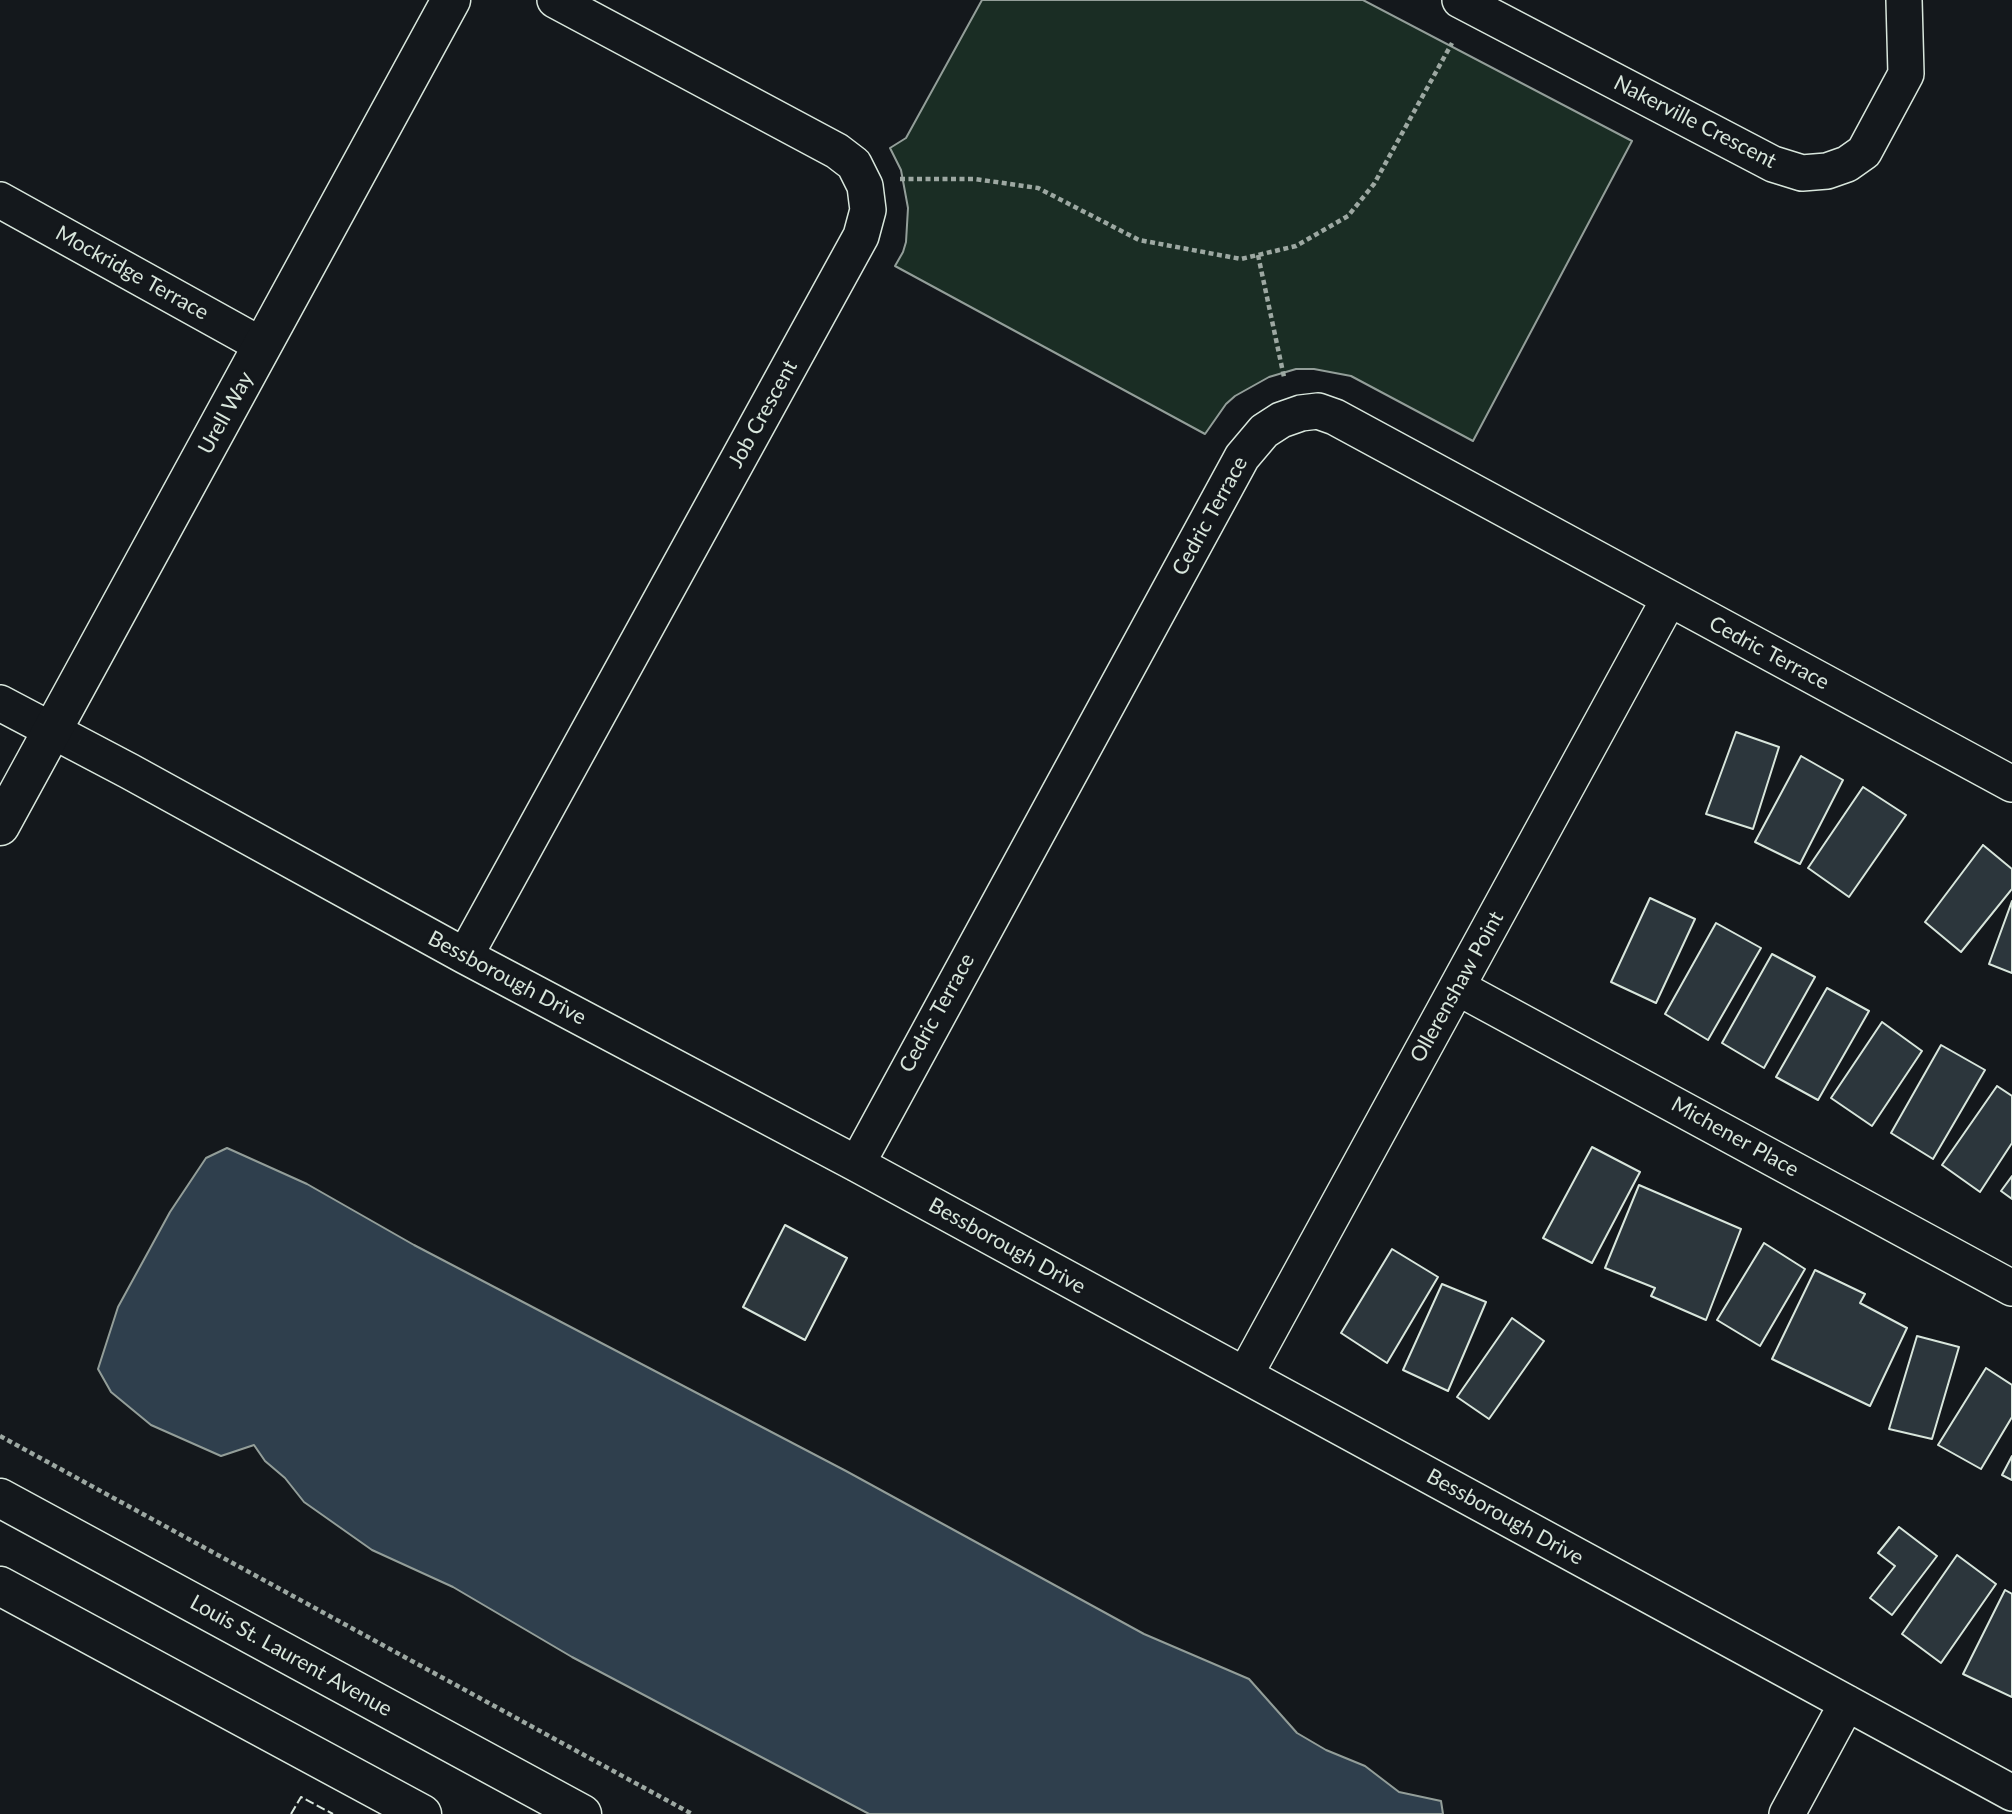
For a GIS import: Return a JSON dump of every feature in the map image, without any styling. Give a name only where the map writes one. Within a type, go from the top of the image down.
[{"type":"main road","name":"Urell Way","points":[[0,826],[451,0]]},
{"type":"main road","name":"Louis St. Laurent Avenue","points":[[0,1498],[582,1814]]},
{"type":"main road","points":[[0,1586],[422,1814]]},
{"type":"street","name":"Job Crescent","points":[[465,956],[861,236],[868,210],[865,186],[854,164],[837,151],[555,0]]},
{"type":"street","name":"Nakerville Crescent","points":[[1460,0],[1773,164],[1802,173],[1827,171],[1847,164],[1864,152],[1906,74],[1904,0]]},
{"type":"street","name":"Mockridge Terrace","points":[[0,200],[263,346]]},
{"type":"street","name":"Cedric Terrace","points":[[857,1164],[1242,457],[1264,431],[1281,420],[1301,413],[1318,411],[1335,416],[2012,784]]},
{"type":"street","name":"Ollerenshaw Point","points":[[1245,1375],[1669,599]]},
{"type":"street","name":"Bessborough Drive","points":[[0,703],[465,956],[857,1164],[2012,1793]]},
{"type":"street","name":"Michener Place","points":[[1457,987],[2012,1288]]},
{"type":"street","points":[[1787,1814],[1847,1703]]},
{"type":"path","points":[[900,178],[975,179],[1038,188],[1139,240],[1241,259],[1296,246],[1348,216],[1374,184],[1452,43]]},
{"type":"path","points":[[1258,255],[1284,377]]},
{"type":"path","points":[[0,1436],[692,1814]]},
{"type":"green space","points":[[982,0],[1363,0],[1632,141],[1473,441],[1351,376],[1314,369],[1296,369],[1269,377],[1235,396],[1226,404],[1205,434],[895,266],[906,242],[908,208],[901,170],[890,148],[906,138]]},
{"type":"water","points":[[227,1148],[307,1184],[414,1245],[846,1471],[1144,1634],[1249,1679],[1297,1733],[1326,1750],[1365,1766],[1399,1792],[1441,1801],[1443,1814],[869,1814],[572,1657],[453,1587],[372,1550],[304,1502],[285,1478],[265,1461],[254,1445],[221,1456],[151,1425],[111,1392],[98,1369],[118,1307],[170,1212],[206,1158]]},
{"type":"building","points":[[1736,732],[1779,747],[1753,829],[1706,814]]},
{"type":"building","points":[[1801,756],[1843,780],[1800,864],[1755,842]]},
{"type":"building","points":[[1863,787],[1906,815],[1849,897],[1808,868]]},
{"type":"building","points":[[1983,845],[2012,869],[2012,889],[1961,952],[1925,922]]},
{"type":"building","points":[[1650,898],[1695,919],[1656,1003],[1611,982]]},
{"type":"building","points":[[2012,901],[2012,973],[1989,964]]},
{"type":"building","points":[[1716,923],[1761,948],[1708,1040],[1665,1014]]},
{"type":"building","points":[[1772,954],[1815,977],[1764,1068],[1722,1043]]},
{"type":"building","points":[[1827,988],[1869,1011],[1818,1100],[1776,1077]]},
{"type":"building","points":[[1882,1022],[1922,1051],[1872,1126],[1831,1098]]},
{"type":"building","points":[[1941,1045],[1985,1070],[1933,1159],[1891,1133]]},
{"type":"building","points":[[1997,1086],[2012,1096],[2012,1143],[1980,1192],[1942,1165]]},
{"type":"building","points":[[1592,1147],[1640,1172],[1592,1263],[1543,1238]]},
{"type":"building","points":[[2012,1176],[2012,1199],[2001,1191]]},
{"type":"building","points":[[1639,1185],[1741,1229],[1706,1320],[1651,1296],[1655,1288],[1605,1268]]},
{"type":"building","points":[[785,1225],[847,1258],[805,1340],[743,1307]]},
{"type":"building","points":[[1764,1243],[1805,1269],[1760,1346],[1717,1320]]},
{"type":"building","points":[[1392,1249],[1438,1277],[1387,1363],[1341,1333]]},
{"type":"building","points":[[1815,1270],[1865,1294],[1860,1303],[1907,1328],[1870,1406],[1772,1359]]},
{"type":"building","points":[[1442,1284],[1486,1302],[1448,1391],[1403,1370]]},
{"type":"building","points":[[1512,1318],[1544,1341],[1489,1419],[1457,1397]]},
{"type":"building","points":[[1917,1336],[1959,1347],[1932,1439],[1889,1429]]},
{"type":"building","points":[[1986,1368],[2012,1385],[2012,1417],[1981,1469],[1938,1445]]},
{"type":"building","points":[[2012,1456],[2012,1480],[2002,1475]]},
{"type":"building","points":[[1899,1527],[1937,1556],[1892,1615],[1870,1598],[1895,1566],[1878,1553]]},
{"type":"building","points":[[1957,1555],[1996,1584],[1941,1663],[1902,1634]]},
{"type":"building","points":[[2005,1590],[2012,1594],[2012,1697],[1963,1674]]},
{"type":"fence","points":[[291,1814],[301,1797],[333,1814]]}]
